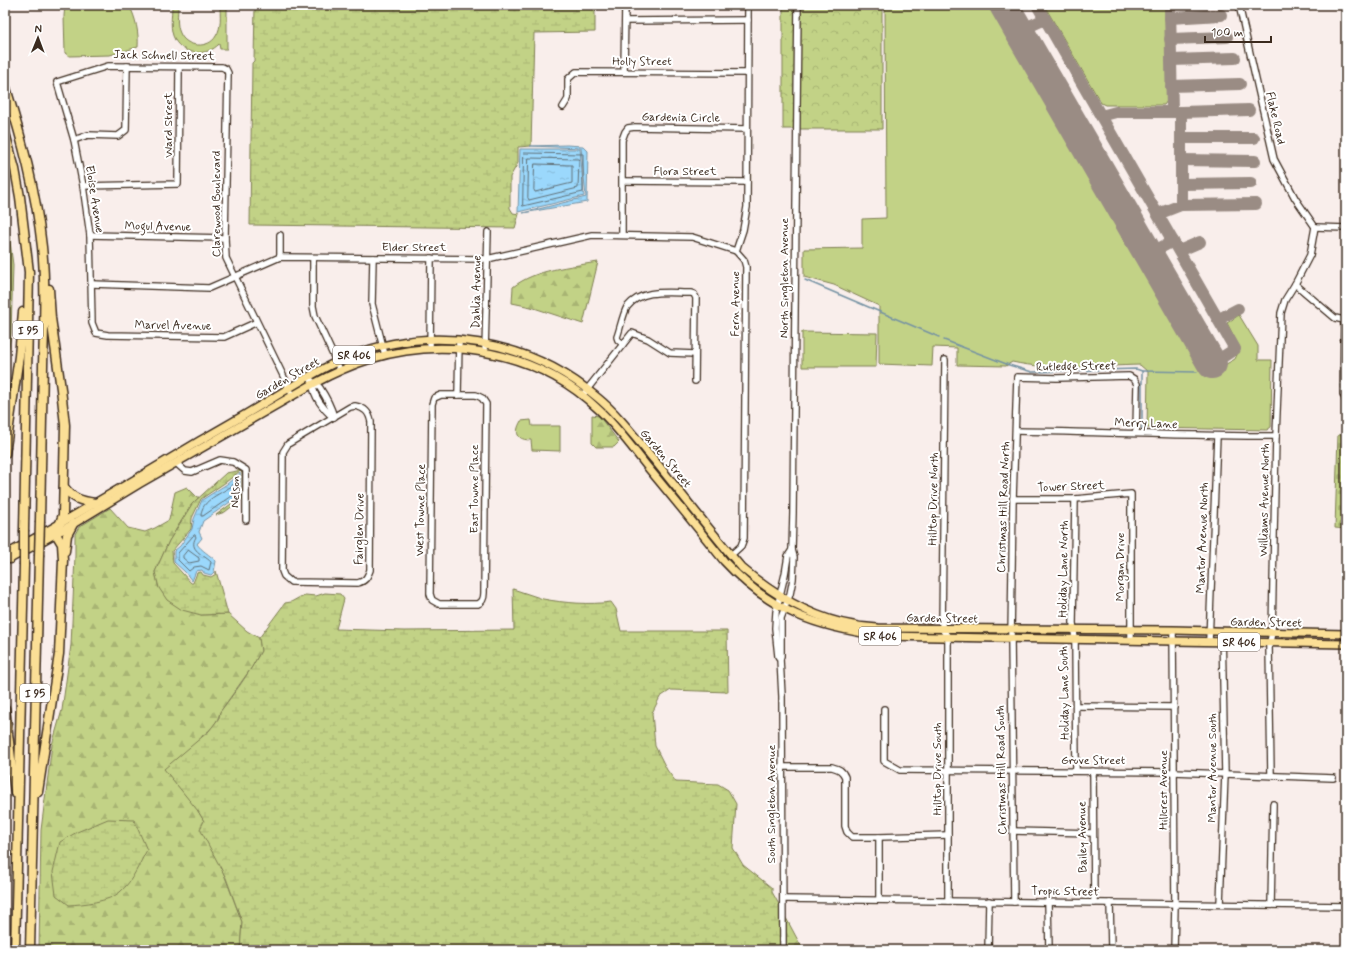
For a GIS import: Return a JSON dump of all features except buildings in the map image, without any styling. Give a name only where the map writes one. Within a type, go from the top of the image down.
[{"type":"highway","name":"I 95","points":[[5,85],[29,167],[39,222],[43,266],[44,309],[40,521],[30,950]]},
{"type":"highway","name":"I 95","points":[[5,132],[15,169],[20,197],[29,272],[15,950]]},
{"type":"highway","points":[[43,266],[49,283],[51,318],[65,425],[63,515],[56,534]]},
{"type":"highway","points":[[5,454],[19,356],[24,291],[29,272]]},
{"type":"highway","points":[[64,487],[73,497],[78,500],[96,502]]},
{"type":"highway","points":[[63,560],[67,535],[74,524]]},
{"type":"highway","points":[[32,830],[59,654],[63,560],[62,544],[56,534],[47,531]]},
{"type":"highway","points":[[5,708],[12,774],[18,811]]},
{"type":"main road","name":"Garden Street","points":[[6,557],[74,524],[289,388],[347,357],[382,347],[407,342],[459,340],[485,344],[522,353],[551,367],[584,393],[611,423],[740,579],[780,607],[822,624],[850,632],[882,636],[1346,644]]},
{"type":"main road","name":"Garden Street","points":[[6,557],[96,502],[176,463],[340,370],[385,355],[408,351],[458,348],[485,352],[525,364],[550,374],[584,393],[599,399],[619,419],[742,568],[779,596],[805,610],[829,619],[854,626],[878,628],[1173,630],[1346,634]]},
{"type":"main road","points":[[659,481],[671,491],[675,493],[680,492]]},
{"type":"main road","points":[[672,497],[682,500],[694,509]]},
{"type":"main road","points":[[1313,633],[1317,639],[1317,644]]},
{"type":"street","points":[[624,72],[625,5]]},
{"type":"street","points":[[736,251],[743,230],[747,207],[746,129],[748,5]]},
{"type":"street","name":"North Singleton Avenue","points":[[787,600],[793,580],[794,556],[792,550],[798,5]]},
{"type":"street","name":"Flake Road","points":[[1239,5],[1274,159],[1295,198],[1315,227]]},
{"type":"street","points":[[625,21],[748,20]]},
{"type":"street","name":"Jack Schnell Street","points":[[57,82],[108,66],[222,67],[226,69]]},
{"type":"street","points":[[74,140],[88,135],[118,136],[126,130],[127,66]]},
{"type":"street","name":"Ward Street","points":[[83,186],[178,184],[179,67]]},
{"type":"street","name":"Clarewood Boulevard","points":[[226,69],[228,73],[225,238],[226,258],[293,396]]},
{"type":"street","name":"Holly Street","points":[[563,107],[568,99],[568,79],[576,72],[747,73]]},
{"type":"street","name":"Eloise Avenue","points":[[57,82],[74,140],[83,186],[90,235],[92,323]]},
{"type":"street","name":"Gardenia Circle","points":[[622,235],[622,140],[628,128],[746,129]]},
{"type":"street","name":"Flora Street","points":[[623,182],[747,182]]},
{"type":"street","points":[[1315,227],[1346,228]]},
{"type":"street","name":"Williams Avenue North","points":[[1271,775],[1269,642],[1272,633],[1276,436],[1281,313],[1285,300],[1310,255],[1315,227]]},
{"type":"street","name":"Dahlia Avenue","points":[[485,352],[488,232]]},
{"type":"street","name":"Mogul Avenue","points":[[90,235],[225,238]]},
{"type":"street","points":[[280,235],[280,257]]},
{"type":"street","name":"Elder Street","points":[[92,284],[209,288],[280,257],[487,259],[592,235],[692,236],[736,251]]},
{"type":"street","name":"Fern Avenue","points":[[731,555],[741,546],[744,538],[746,267],[744,260],[736,251]]},
{"type":"street","points":[[314,258],[313,306],[315,316],[340,370]]},
{"type":"street","points":[[372,258],[372,304],[385,355]]},
{"type":"street","points":[[430,349],[431,258]]},
{"type":"street","points":[[1295,284],[1335,318],[1345,320],[1343,394],[1346,401]]},
{"type":"street","points":[[623,344],[617,337],[627,308],[636,299],[650,293],[694,294],[696,298],[695,381]]},
{"type":"street","name":"Marvel Avenue","points":[[92,323],[96,333],[108,335],[224,337],[257,322]]},
{"type":"street","points":[[584,393],[632,333],[648,339],[670,352],[695,354]]},
{"type":"street","points":[[458,395],[459,340]]},
{"type":"street","name":"Hilltop Drive North","points":[[942,629],[945,360]]},
{"type":"street","points":[[309,376],[313,384],[318,386],[334,417]]},
{"type":"street","name":"Rutledge Street","points":[[1017,377],[1057,378],[1130,376],[1134,379],[1136,384],[1136,433]]},
{"type":"street","name":"Christmas Hill Road North","points":[[1011,638],[1017,377]]},
{"type":"street","name":"West Towne Place","points":[[458,395],[437,396],[432,401],[430,594],[432,600],[439,604],[478,604]]},
{"type":"street","name":"East Towne Place","points":[[458,395],[479,396],[486,404],[484,599],[478,604]]},
{"type":"street","name":"Fairglen Drive","points":[[361,407],[368,412],[372,422],[370,570],[364,581],[358,583],[294,583],[287,580],[282,571],[283,452],[288,444],[334,417],[350,408],[361,407]]},
{"type":"street","name":"Merry Lane","points":[[1016,431],[1276,436]]},
{"type":"street","name":"Mantor Avenue North","points":[[1209,641],[1216,436]]},
{"type":"street","name":"Nelson","points":[[176,463],[185,470],[192,472],[220,460],[233,462],[246,470],[246,520]]},
{"type":"street","name":"Tower Street","points":[[1013,499],[1075,499],[1131,494]]},
{"type":"street","name":"Morgan Drive","points":[[1131,494],[1131,640]]},
{"type":"street","name":"Holiday Lane North","points":[[1075,499],[1073,623],[1075,639]]},
{"type":"street","name":"North Singleton Avenue","points":[[780,607],[779,596],[788,556],[792,550]]},
{"type":"street","name":"South Singleton Avenue","points":[[783,950],[782,696],[780,659],[778,656],[775,628],[780,607],[787,600]]},
{"type":"street","points":[[942,629],[948,637]]},
{"type":"street","name":"Hillcrest Avenue","points":[[1173,630],[1174,950]]},
{"type":"street","name":"Mantor Avenue South","points":[[1220,904],[1225,774],[1222,632]]},
{"type":"street","name":"Hilltop Drive South","points":[[948,637],[948,901]]},
{"type":"street","name":"Christmas Hill Road South","points":[[1011,638],[1014,902]]},
{"type":"street","name":"Holiday Lane South","points":[[1075,639],[1076,772]]},
{"type":"street","points":[[1076,706],[1174,707]]},
{"type":"street","name":"Grove Street","points":[[884,709],[884,761],[900,770],[1174,772],[1333,778]]},
{"type":"street","points":[[782,767],[832,767],[843,772],[845,777],[845,826],[847,832],[852,837],[948,835]]},
{"type":"street","name":"Bailey Avenue","points":[[1093,771],[1094,903]]},
{"type":"street","points":[[1271,905],[1273,804]]},
{"type":"street","points":[[1013,831],[1093,833]]},
{"type":"street","points":[[879,837],[880,899]]},
{"type":"street","name":"Tropic Street","points":[[783,899],[880,899],[1346,906]]},
{"type":"street","points":[[988,950],[989,901]]},
{"type":"street","points":[[1048,902],[1049,950]]},
{"type":"street","points":[[1110,903],[1111,950]]},
{"type":"green space","points":[[65,5],[129,5],[134,15],[138,36],[138,47],[110,55],[69,56],[65,53]]},
{"type":"green space","points":[[172,5],[178,5],[178,27],[183,38],[192,44],[203,45],[213,40],[216,36],[220,25],[220,5],[227,5],[227,49],[220,49],[219,44],[209,51],[196,52],[184,49],[179,45],[172,32]]},
{"type":"green space","points":[[255,5],[595,5],[595,32],[534,33],[531,146],[518,147],[518,163],[510,177],[510,208],[513,213],[519,214],[515,228],[250,225],[252,63],[254,61]]},
{"type":"green space","points":[[783,5],[795,5],[794,129],[783,129]]},
{"type":"green space","points":[[800,5],[855,5],[857,7],[882,8],[882,129],[799,129]]},
{"type":"green space","points":[[857,5],[990,5],[1207,375],[1235,359],[1240,348],[1227,323],[1239,315],[1258,346],[1258,360],[1272,360],[1271,427],[1267,430],[1147,428],[1148,372],[1140,365],[1059,367],[1028,365],[1012,362],[1006,366],[957,365],[957,348],[933,347],[932,366],[879,364],[879,306],[834,285],[804,277],[804,249],[862,248],[862,219],[886,218],[885,6]]},
{"type":"green space","points":[[1044,5],[1165,5],[1167,101],[1164,105],[1105,105],[1101,103]]},
{"type":"green space","points":[[5,203],[13,265],[11,334],[5,372]]},
{"type":"green space","points":[[598,262],[583,324],[531,307],[512,303],[513,287],[532,276],[564,267]]},
{"type":"green space","points":[[802,332],[877,333],[876,367],[802,367]]},
{"type":"green space","points":[[592,415],[599,416],[619,442],[614,447],[596,447],[592,443]]},
{"type":"green space","points":[[531,420],[532,426],[560,426],[560,451],[532,450],[531,440],[523,439],[517,432],[521,421]]},
{"type":"green space","points":[[1338,435],[1346,435],[1346,529],[1335,528]]},
{"type":"green space","points":[[242,470],[244,497],[225,512],[216,515],[242,496],[242,473],[240,471],[201,499],[192,518],[191,529],[172,551],[173,563],[191,583],[193,583],[197,573],[201,572],[203,575],[211,577],[216,574],[216,571],[228,614],[201,615],[182,610],[167,600],[159,588],[155,572],[169,541],[192,504],[226,473]]},
{"type":"green space","points":[[187,487],[197,497],[199,497],[192,504],[169,541],[155,572],[159,588],[201,615],[228,614],[247,631],[259,638],[261,651],[252,667],[220,712],[216,722],[202,736],[198,811],[204,821],[242,922],[240,950],[39,950],[41,830],[52,745],[62,710],[71,645],[75,534],[79,527],[110,508],[128,528],[145,532],[155,528],[169,520],[175,492]]},
{"type":"green space","points":[[513,589],[543,599],[560,602],[611,602],[616,609],[621,631],[727,631],[728,692],[671,690],[660,697],[652,713],[655,746],[667,770],[676,782],[718,784],[728,790],[736,804],[733,848],[743,865],[772,888],[772,892],[781,908],[781,950],[240,950],[242,922],[226,878],[200,829],[204,821],[198,811],[164,769],[209,731],[219,718],[220,712],[240,685],[261,651],[259,638],[285,603],[291,602],[305,595],[316,596],[325,593],[340,594],[344,599],[336,629],[404,631],[514,630]]},
{"type":"green space","points":[[108,819],[134,820],[147,850],[129,883],[120,892],[109,898],[96,902],[69,905],[56,895],[53,872],[60,842],[77,832]]},
{"type":"green space","points":[[785,916],[801,946],[803,950],[785,950]]},
{"type":"water","points":[[530,146],[583,146],[588,151],[587,202],[523,213],[586,197],[581,148]]},
{"type":"water","points":[[520,149],[580,149],[584,196],[518,212]]},
{"type":"water","points":[[240,473],[240,495],[203,521],[199,532],[202,538],[197,544],[216,561],[214,572],[211,575],[204,573],[202,570],[196,571],[192,581],[174,562],[174,551],[180,546],[192,529],[194,519],[202,500],[227,484]]},
{"type":"waterway","points":[[805,280],[939,337]]},
{"type":"waterway","points":[[944,340],[1009,365],[1032,372],[1136,369],[1142,371],[1142,431]]},
{"type":"waterway","points":[[1142,371],[1197,372]]},
{"type":"taxiway","points":[[1037,5],[1235,349],[1212,364]]},
{"type":"taxiway","points":[[1170,5],[1172,112]]},
{"type":"taxiway","points":[[1170,18],[1221,15]]},
{"type":"taxiway","points":[[1019,31],[1045,19]]},
{"type":"taxiway","points":[[1170,39],[1227,37]]},
{"type":"taxiway","points":[[1171,60],[1235,58]]},
{"type":"taxiway","points":[[1171,86],[1240,84]]},
{"type":"taxiway","points":[[1101,116],[1116,112],[1249,110]]},
{"type":"taxiway","points":[[1181,112],[1181,205]]},
{"type":"taxiway","points":[[1181,138],[1254,138]]},
{"type":"taxiway","points":[[1181,160],[1255,161]]},
{"type":"taxiway","points":[[1181,184],[1251,183]]},
{"type":"taxiway","points":[[1158,214],[1181,205],[1256,204]]},
{"type":"taxiway","points":[[1149,254],[1173,241]]},
{"type":"taxiway","points":[[1179,251],[1200,242]]},
{"type":"taxiway","points":[[1219,319],[1238,309]]},
{"type":"runway","points":[[1004,5],[1212,364]]}]
